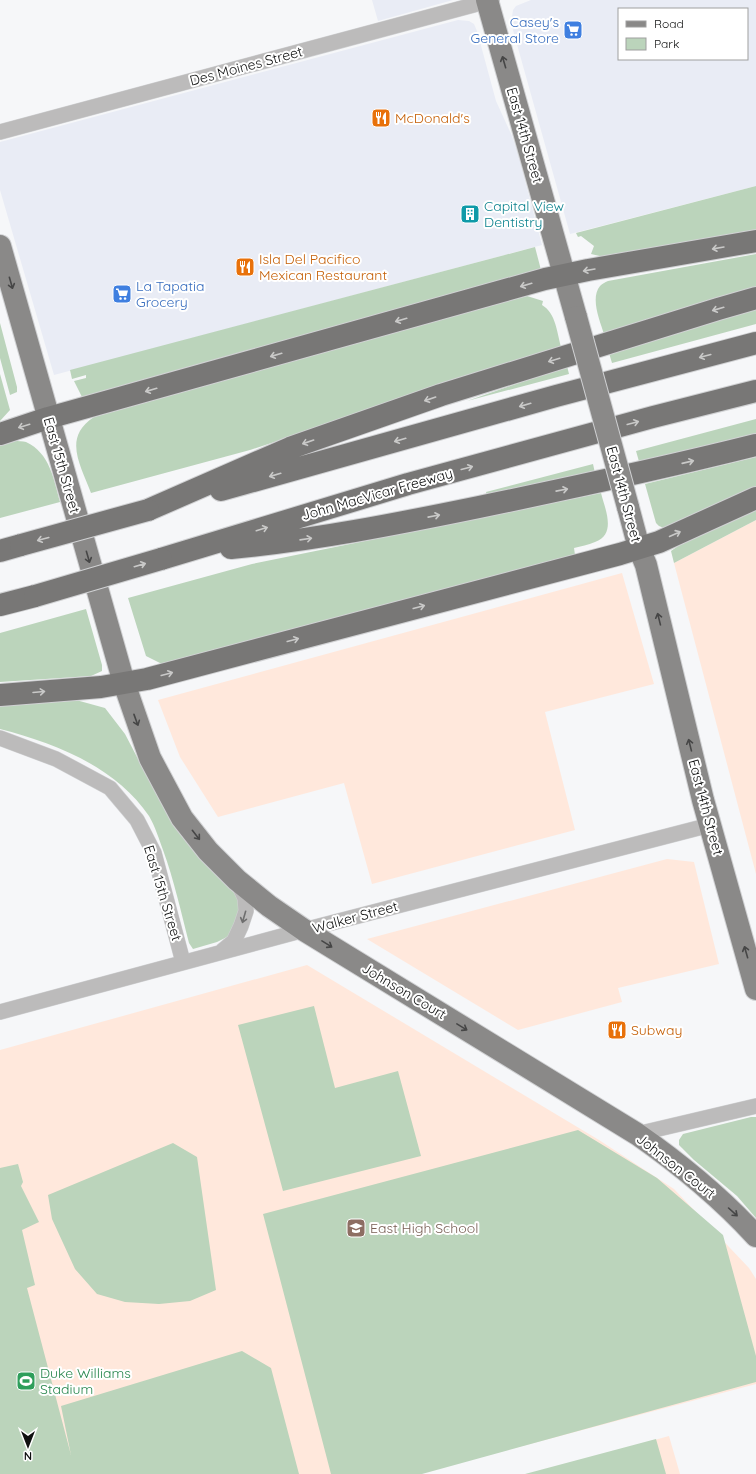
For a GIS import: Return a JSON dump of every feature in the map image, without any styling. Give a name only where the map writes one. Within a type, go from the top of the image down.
[{"type":"highway","points":[[0,434],[48,418],[564,275],[756,241]]},
{"type":"highway","points":[[148,510],[290,448],[441,395],[756,298]]},
{"type":"highway","points":[[0,551],[756,343]]},
{"type":"highway","name":"John MacVicar Freeway","points":[[0,605],[161,559],[408,484],[653,417],[756,391]]},
{"type":"highway","points":[[184,552],[268,545],[332,536],[587,485],[756,445]]},
{"type":"highway","points":[[0,695],[101,687],[124,684],[170,673],[639,548],[659,542],[756,498]]},
{"type":"main road","name":"East 14th Street","points":[[489,0],[639,548],[646,565],[710,825],[756,989]]},
{"type":"main road","name":"East 15th Street","points":[[0,246],[124,684]]},
{"type":"main road","name":"Johnson Court","points":[[124,684],[150,758],[182,818],[208,851],[237,880],[269,906],[304,930],[637,1134],[662,1151],[739,1217],[756,1236]]},
{"type":"street","name":"Des Moines Street","points":[[0,132],[489,0]]},
{"type":"street","name":"East 15th Street","points":[[0,738],[56,759],[110,788],[137,820],[154,854],[183,962]]},
{"type":"street","name":"Walker Street","points":[[0,1012],[220,952],[710,825]]},
{"type":"street","points":[[220,952],[234,941],[246,911],[245,898],[237,880]]},
{"type":"street","points":[[637,1134],[756,1106]]},
{"type":"shaded area","points":[[372,0],[453,0],[378,21]]},
{"type":"shaded area","points":[[531,0],[756,0],[756,186],[570,234],[511,23],[513,10],[516,6]]},
{"type":"shaded area","points":[[458,20],[469,21],[474,24],[477,31],[496,101],[512,136],[518,154],[542,245],[54,375],[0,190],[0,142]]},
{"type":"shaded area","points":[[756,520],[756,874],[674,563]]},
{"type":"shaded area","points":[[622,573],[654,684],[545,712],[575,830],[372,884],[344,783],[218,817],[180,757],[158,700]]},
{"type":"shaded area","points":[[667,859],[694,862],[719,964],[618,988],[622,1002],[518,1030],[367,939]]},
{"type":"shaded area","name":"East High School","points":[[307,965],[599,1140],[674,1189],[749,1268],[756,1279],[756,1384],[417,1474],[0,1474],[0,1050]]},
{"type":"shaded area","points":[[669,1436],[680,1474],[532,1474]]},
{"type":"green space","points":[[756,186],[756,231],[604,257],[591,254],[594,246],[581,236],[578,237],[576,233]]},
{"type":"green space","points":[[535,247],[541,270],[82,397],[74,381],[86,378],[86,375],[72,379],[70,370]]},
{"type":"green space","points":[[756,254],[756,287],[604,334],[598,316],[596,297],[600,286],[605,282]]},
{"type":"green space","points":[[527,296],[543,301],[542,305],[547,309],[553,318],[561,347],[250,450],[91,493],[79,462],[76,443],[84,425],[94,417]]},
{"type":"green space","points":[[756,308],[756,324],[612,363],[609,353]]},
{"type":"green space","points":[[0,323],[17,387],[17,392],[10,395],[0,358]]},
{"type":"green space","points":[[567,366],[569,374],[467,401]]},
{"type":"green space","points":[[0,374],[10,410],[0,421]]},
{"type":"green space","points":[[756,419],[756,436],[640,465],[636,451]]},
{"type":"green space","points":[[14,441],[26,442],[41,453],[50,468],[60,502],[0,518],[0,444]]},
{"type":"green space","points":[[756,457],[756,489],[664,528],[656,523],[645,484]]},
{"type":"green space","points":[[593,464],[595,473],[487,496],[486,492]]},
{"type":"green space","points":[[601,493],[608,520],[606,533],[602,538],[595,542],[574,548],[575,555],[168,663],[160,663],[146,656],[128,598],[252,564]]},
{"type":"green space","points":[[756,509],[756,520],[674,563],[671,551],[681,544]]},
{"type":"green space","points":[[86,609],[102,665],[102,671],[91,676],[0,682],[0,633]]},
{"type":"green space","points":[[76,700],[105,708],[125,734],[150,782],[174,821],[232,887],[238,899],[239,911],[229,936],[217,942],[193,949],[189,943],[171,873],[153,824],[149,816],[135,799],[120,784],[83,759],[42,742],[0,729],[0,705]]},
{"type":"green space","points":[[314,1006],[335,1088],[398,1071],[421,1156],[283,1191],[238,1025]]},
{"type":"green space","points":[[756,1117],[756,1218],[737,1196],[694,1160],[679,1145],[679,1140],[683,1134]]},
{"type":"green space","points":[[578,1130],[657,1178],[723,1235],[756,1356],[756,1382],[422,1474],[331,1474],[263,1214]]},
{"type":"green space","points":[[173,1143],[197,1157],[216,1290],[190,1301],[159,1304],[125,1302],[97,1294],[75,1269],[52,1219],[48,1195]]},
{"type":"green space","points":[[18,1164],[23,1182],[21,1186],[39,1222],[22,1230],[35,1285],[27,1288],[71,1455],[61,1406],[242,1351],[271,1368],[299,1474],[0,1474],[0,1168]]},
{"type":"green space","points":[[656,1439],[666,1474],[525,1474]]},
{"type":"place","name":"Casey's General Store","points":[[573,30]]},
{"type":"place","name":"McDonald's","points":[[381,118]]},
{"type":"place","name":"Capital View Dentistry","points":[[470,214]]},
{"type":"place","name":"Isla Del Pacifico Mexican Restaurant","points":[[245,267]]},
{"type":"place","name":"La Tapatia Grocery","points":[[122,294]]},
{"type":"place","name":"Subway","points":[[617,1030]]},
{"type":"place","name":"East High School","points":[[356,1228]]},
{"type":"place","name":"Duke Williams Stadium","points":[[26,1381]]}]
